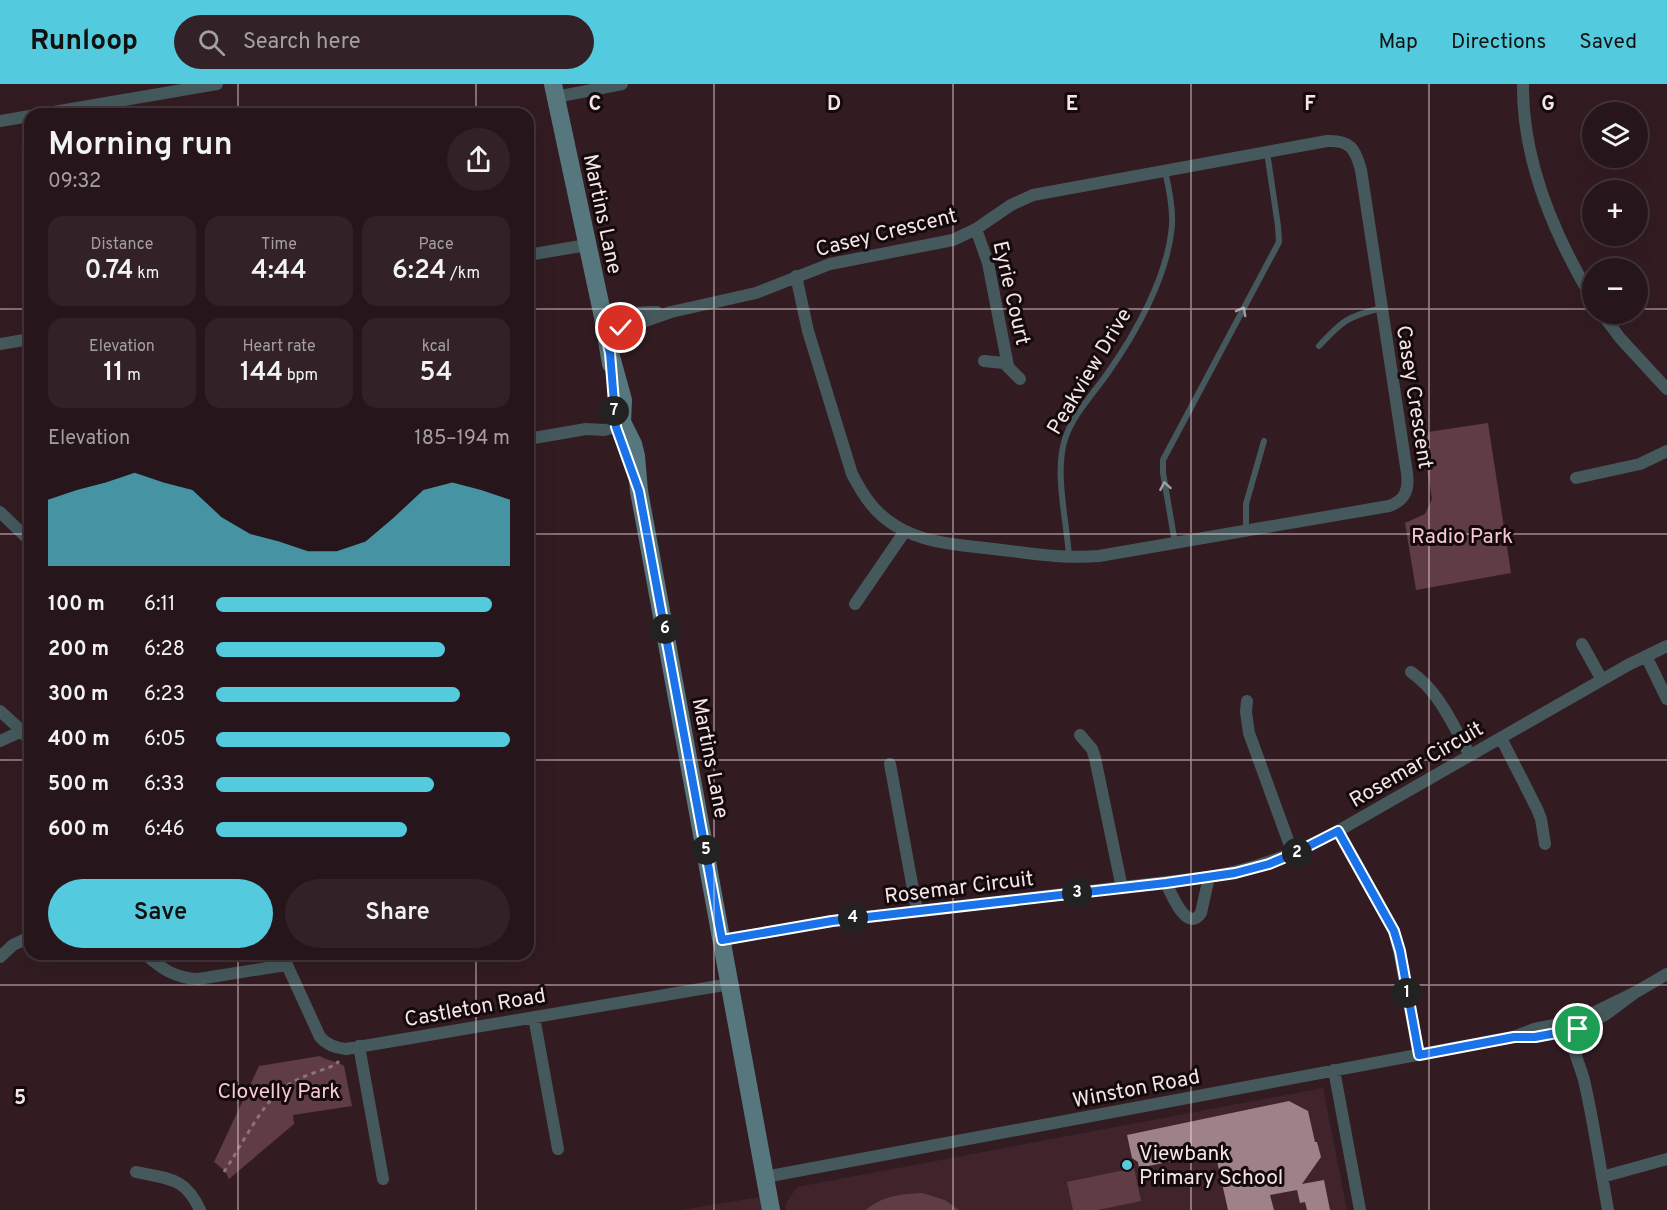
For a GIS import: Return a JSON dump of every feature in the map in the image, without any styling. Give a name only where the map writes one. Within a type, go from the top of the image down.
[{"type":"street","points":[[72,108],[170,88],[217,84]]},
{"type":"street","points":[[554,91],[622,84]]},
{"type":"street","points":[[1523,84],[1524,113],[1534,170],[1561,243],[1582,280]]},
{"type":"street","name":"Martins Lane","points":[[554,91],[610,353],[623,400],[618,423],[634,450],[639,491],[771,1210]]},
{"type":"street","points":[[0,121],[24,117]]},
{"type":"street","name":"Casey Crescent","points":[[604,324],[628,327],[670,312],[733,300],[756,293],[791,278],[831,264],[943,243],[976,230],[1011,205],[1033,195],[1267,152],[1336,141],[1343,142],[1352,148],[1360,170],[1407,472],[1407,490],[1400,501],[1389,506],[1099,556],[1069,557],[932,540],[905,531],[884,518],[872,506],[852,474],[791,278]]},
{"type":"street","name":"Eyrie Court","points":[[976,230],[988,263],[1008,366]]},
{"type":"street","points":[[534,254],[587,245]]},
{"type":"street","points":[[1610,324],[1667,388]]},
{"type":"street","points":[[0,344],[24,340]]},
{"type":"street","name":"Eyrie Court","points":[[984,361],[999,362],[1008,366],[1020,379]]},
{"type":"street","points":[[534,438],[586,429],[604,430],[618,423]]},
{"type":"street","points":[[1576,478],[1640,464],[1667,451]]},
{"type":"street","points":[[0,512],[24,532]]},
{"type":"street","points":[[855,604],[905,531]]},
{"type":"street","points":[[1582,644],[1602,680]]},
{"type":"street","name":"Rosemar Circuit","points":[[722,940],[832,921],[1166,883],[1255,868],[1293,854],[1338,831],[1602,680],[1667,646]]},
{"type":"street","points":[[1646,656],[1667,699]]},
{"type":"street","points":[[1411,672],[1422,679],[1437,697],[1470,755]]},
{"type":"street","points":[[1247,701],[1249,733],[1293,854]]},
{"type":"street","points":[[0,711],[24,734]]},
{"type":"street","points":[[0,741],[22,731]]},
{"type":"street","points":[[1080,735],[1092,749],[1095,758],[1122,888]]},
{"type":"street","points":[[1501,738],[1537,809],[1545,844]]},
{"type":"street","points":[[890,764],[917,911]]},
{"type":"street","points":[[1338,831],[1394,931],[1400,951],[1419,1055]]},
{"type":"street","points":[[1166,883],[1183,914],[1189,919],[1194,919],[1198,918],[1201,913],[1209,877]]},
{"type":"street","points":[[0,957],[13,945],[24,940]]},
{"type":"street","points":[[152,960],[165,971],[186,978],[198,979],[280,960]]},
{"type":"street","name":"Castleton Road","points":[[284,960],[315,1028],[324,1042],[338,1048],[730,984]]},
{"type":"street","name":"Winston Road","points":[[765,1177],[1514,1037],[1534,1029],[1574,1027],[1667,974]]},
{"type":"street","points":[[534,1017],[558,1149]]},
{"type":"street","points":[[1574,1027],[1608,1210]]},
{"type":"street","points":[[359,1046],[383,1179]]},
{"type":"street","points":[[1334,1070],[1360,1210]]},
{"type":"street","points":[[1602,1177],[1667,1159]]},
{"type":"street","points":[[136,1172],[181,1183],[191,1193],[200,1210]]},
{"type":"lane","points":[[1175,544],[1163,473],[1163,460],[1279,242],[1267,152]]},
{"type":"lane","name":"Peakview Drive","points":[[1069,557],[1060,476],[1064,441],[1072,424],[1128,343],[1162,272],[1172,223],[1165,170]]},
{"type":"lane","points":[[1319,346],[1350,317],[1382,309]]},
{"type":"lane","points":[[1246,532],[1246,504],[1264,441]]},
{"type":"path","points":[[224,1172],[259,1117],[277,1094],[295,1081],[335,1065],[339,1061]]},
{"type":"shaded area","name":"Viewbank Primary School","points":[[1323,1088],[1347,1210],[786,1210],[785,1205],[797,1187]]},
{"type":"shaded area","points":[[760,1197],[762,1210],[682,1210]]},
{"type":"green space","name":"Radio Park","points":[[1488,423],[1511,573],[1416,590],[1405,523],[1425,514],[1432,499],[1421,433]]},
{"type":"green space","name":"Clovelly Park","points":[[320,1056],[344,1066],[352,1106],[293,1115],[294,1124],[229,1179],[225,1171],[214,1162],[259,1066]]},
{"type":"green space","points":[[1134,1168],[1141,1201],[1098,1210],[1073,1210],[1067,1182]]},
{"type":"green space","points":[[922,1193],[945,1200],[959,1210],[866,1210],[892,1197]]},
{"type":"building","points":[[1289,1101],[1308,1111],[1321,1157],[1302,1184],[1324,1180],[1330,1210],[1307,1210],[1305,1202],[1300,1203],[1297,1190],[1270,1195],[1274,1210],[1228,1210],[1215,1152],[1139,1168],[1138,1162],[1132,1158],[1127,1135]]},
{"type":"place","name":"Viewbank Primary School","points":[[1127,1165]]},
{"type":"route","points":[[621,328],[605,332],[610,353],[616,427],[639,491],[722,940],[832,921],[1235,873],[1269,864],[1338,831],[1394,931],[1400,951],[1419,1055],[1514,1037],[1535,1037],[1578,1029]]}]
